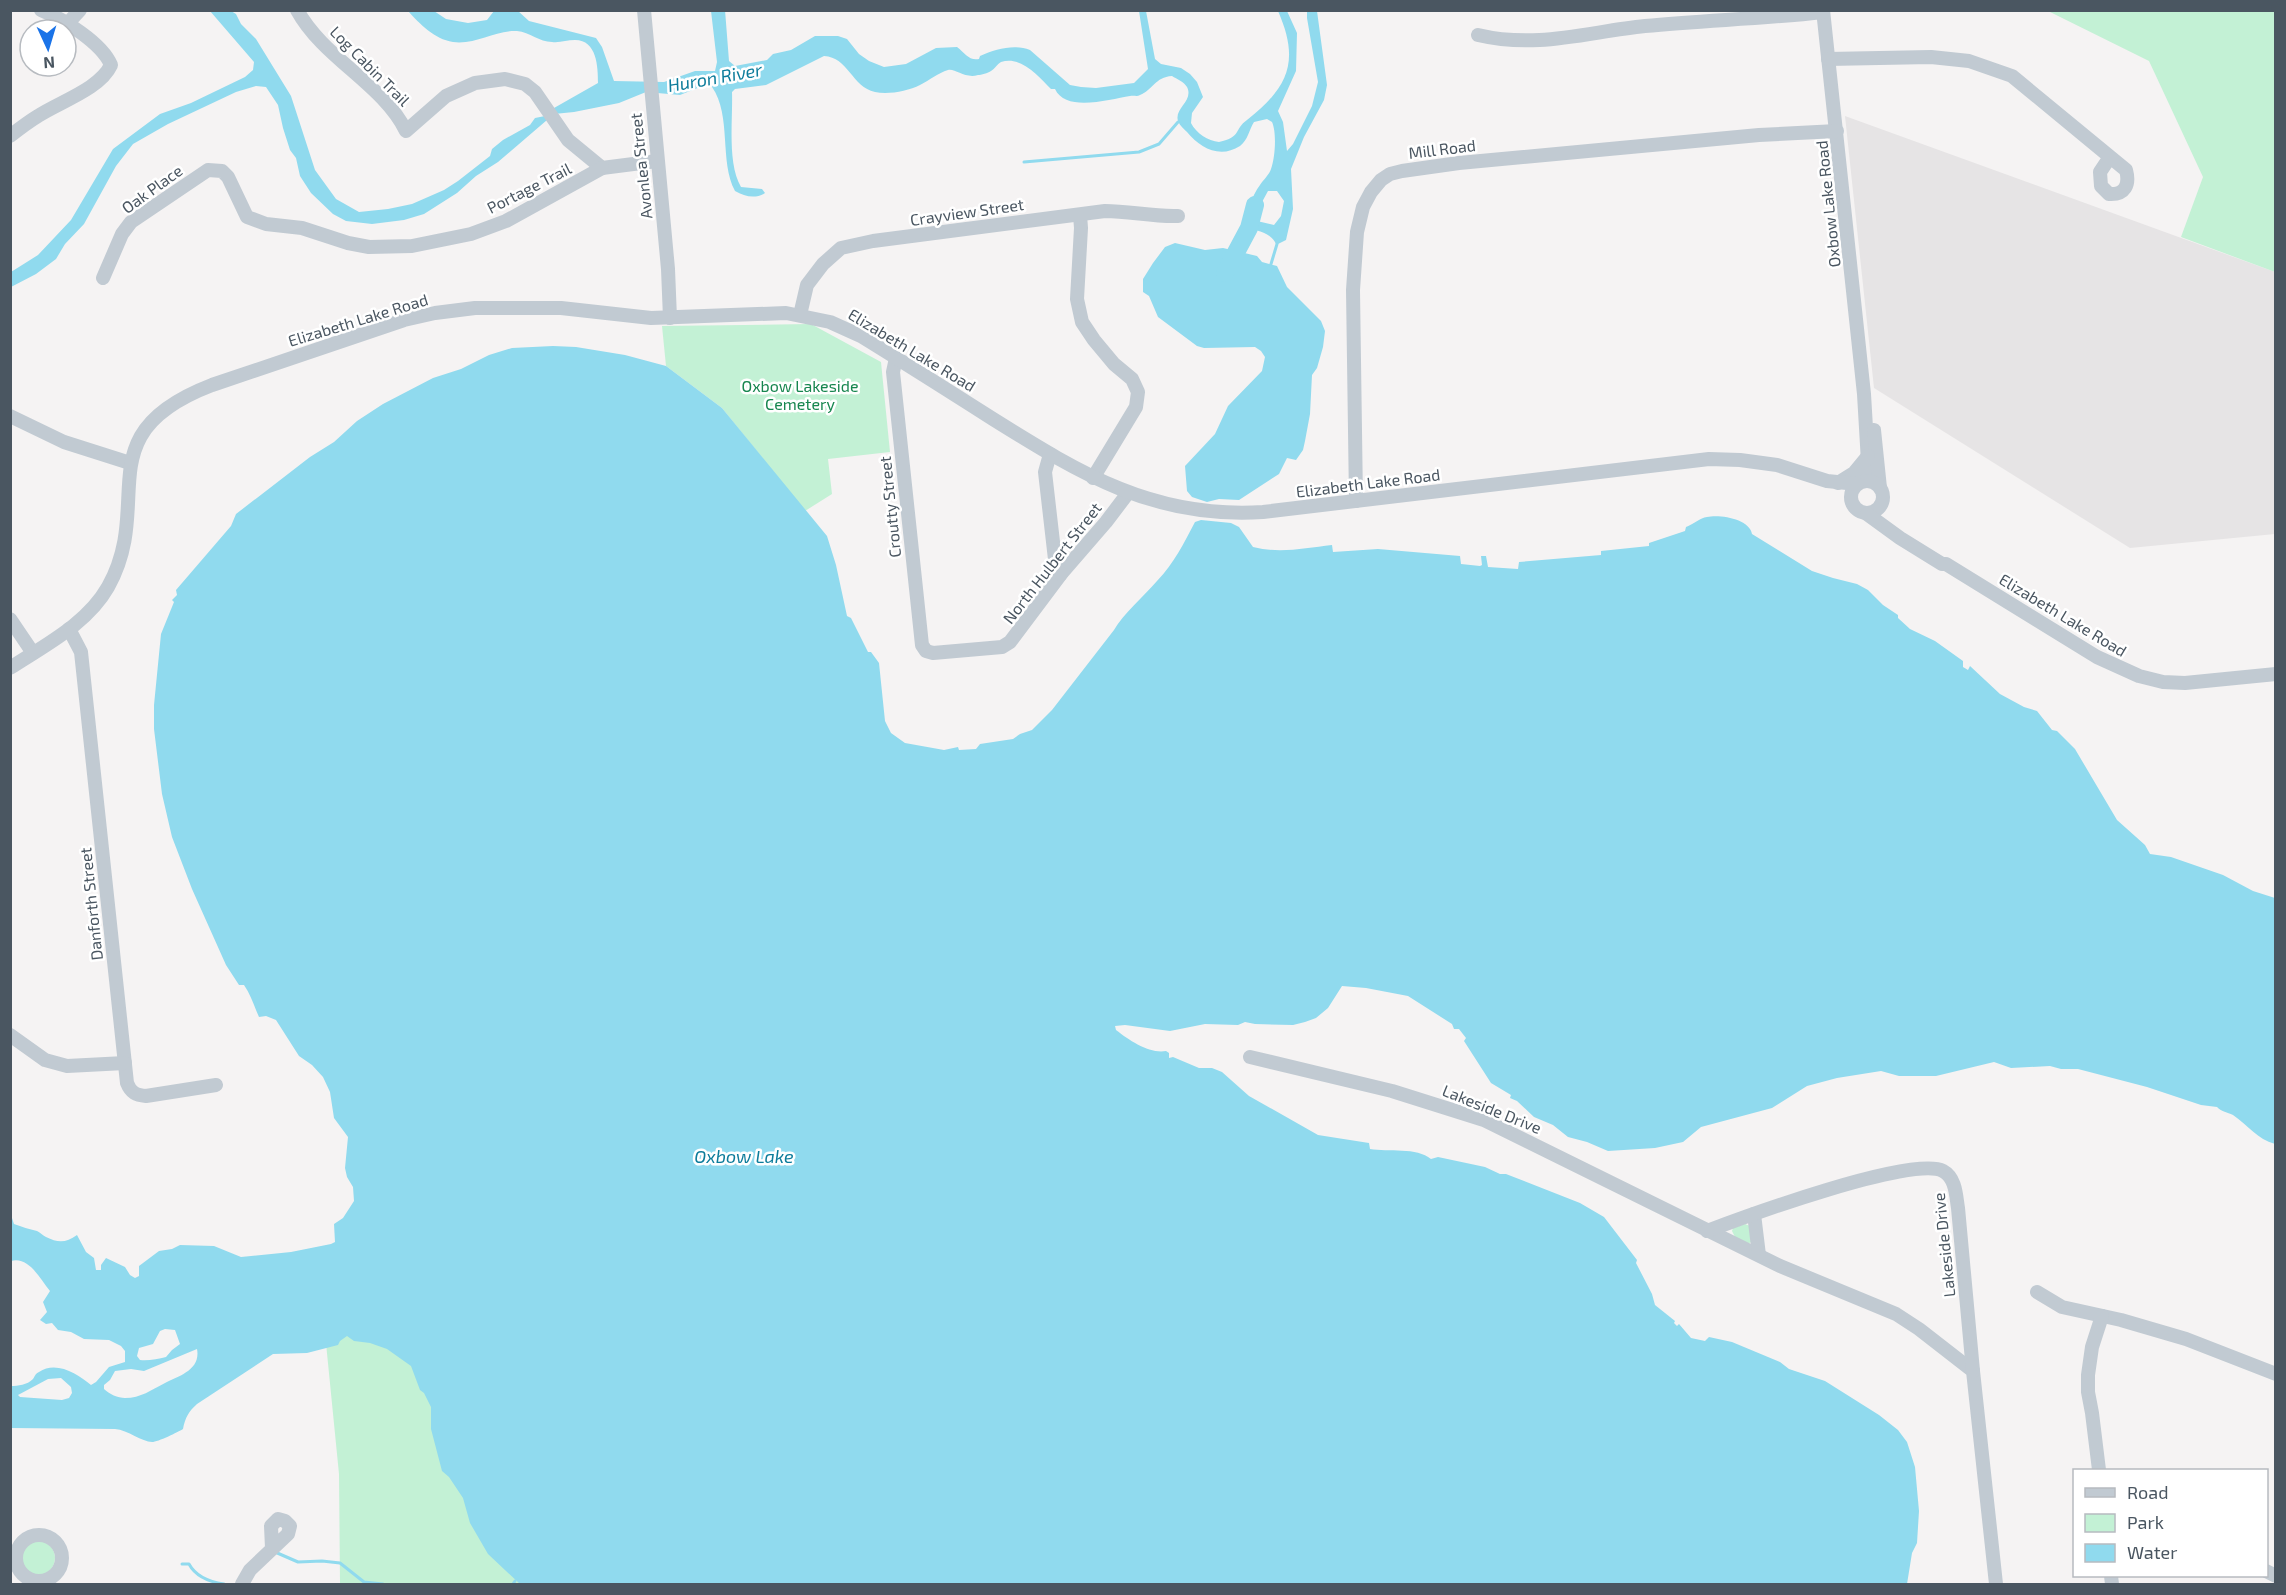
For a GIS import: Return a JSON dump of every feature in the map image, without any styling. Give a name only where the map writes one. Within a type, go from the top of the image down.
[{"type":"street","points":[[41,10],[56,18]]},
{"type":"street","name":"Log Cabin Trail","points":[[297,10],[338,59],[399,117],[406,131],[446,96],[475,84],[505,79],[525,84],[535,92],[568,140],[602,168]]},
{"type":"street","name":"Avonlea Street","points":[[644,10],[670,318]]},
{"type":"street","points":[[1478,35],[1522,42],[1543,41],[1656,25],[1823,11]]},
{"type":"street","name":"Oxbow Lake Road","points":[[1823,11],[1864,394],[1868,456],[1860,482]]},
{"type":"street","points":[[10,136],[38,116],[87,89],[107,74],[111,65],[109,60],[94,44],[78,32]]},
{"type":"street","points":[[1828,59],[1931,57],[1969,61],[2012,76],[2110,157]]},
{"type":"street","name":"Mill Road","points":[[1356,501],[1353,290],[1357,232],[1363,207],[1381,180],[1401,171],[1459,163],[1759,135],[1837,131]]},
{"type":"street","points":[[602,168],[657,161]]},
{"type":"street","name":"Portage Trail","points":[[215,169],[222,171],[228,177],[247,217],[266,224],[302,228],[348,243],[369,247],[412,246],[471,234],[506,221],[602,168]]},
{"type":"street","name":"Oak Place","points":[[104,278],[122,234],[131,222],[201,173],[215,169]]},
{"type":"street","name":"Crayview Street","points":[[800,315],[807,285],[823,264],[841,248],[873,241],[1105,211],[1122,211],[1157,217],[1178,216]]},
{"type":"street","points":[[1080,215],[1077,299],[1082,322],[1114,364],[1132,379],[1138,392],[1136,407],[1093,478]]},
{"type":"street","name":"Elizabeth Lake Road","points":[[10,668],[69,628],[94,606],[104,593],[116,571],[124,538],[130,463],[134,448],[160,413],[178,400],[212,385],[404,320],[460,309],[568,308],[638,317],[670,318],[771,313],[800,315],[831,322],[861,336],[1050,454],[1093,478],[1128,493],[1176,506],[1226,513],[1263,512],[1709,459],[1740,459],[1773,465],[1838,483],[1860,482]]},
{"type":"street","name":"Croutty Street","points":[[896,358],[893,372],[895,396],[922,645],[926,651]]},
{"type":"street","name":"Oxbow Lake Road","points":[[1864,394],[1867,398],[1875,435],[1880,488]]},
{"type":"street","points":[[10,416],[64,442],[130,463]]},
{"type":"street","points":[[1050,454],[1045,472],[1056,568],[1061,574]]},
{"type":"street","points":[[1838,483],[1854,473],[1868,456]]},
{"type":"street","name":"Elizabeth Lake Road","points":[[1773,465],[1796,480],[1836,491],[1851,501]]},
{"type":"street","points":[[1860,482],[1873,482],[1880,488],[1883,497],[1880,506],[1875,511],[1867,514],[1856,510],[1851,501],[1852,490],[1860,482]]},
{"type":"street","name":"North Hulbert Street","points":[[926,651],[933,653],[1006,645],[1010,642],[1061,574],[1128,493]]},
{"type":"street","name":"Elizabeth Lake Road","points":[[1880,506],[1892,521],[1944,560],[1946,564]]},
{"type":"street","name":"Elizabeth Lake Road","points":[[1867,514],[1900,538],[2097,657],[2139,676],[2163,682],[2185,683],[2276,674]]},
{"type":"street","points":[[10,619],[33,653]]},
{"type":"street","name":"Danforth Street","points":[[69,628],[81,652],[124,1062],[129,1089],[141,1096],[171,1094],[216,1085]]},
{"type":"street","points":[[10,1035],[45,1060],[67,1066],[124,1062]]},
{"type":"street","name":"Lakeside Drive","points":[[1250,1057],[1392,1091],[1484,1120],[1707,1231],[1814,1281],[1857,1296],[1896,1314],[1973,1371]]},
{"type":"street","name":"Lakeside Drive","points":[[1707,1231],[1754,1214],[1872,1178],[1907,1170],[1930,1168],[1942,1171],[1950,1177],[1954,1185],[1958,1208],[1996,1584]]},
{"type":"street","points":[[1754,1214],[1759,1255]]},
{"type":"street","points":[[2037,1292],[2062,1307],[2151,1328],[2195,1342],[2276,1374]]},
{"type":"street","points":[[2099,1469],[2088,1392],[2088,1375],[2092,1347],[2102,1316]]},
{"type":"street","points":[[242,1584],[250,1570],[272,1548]]},
{"type":"shaded area","points":[[1845,116],[2275,272],[2275,534],[2130,548],[1874,388]]},
{"type":"green space","points":[[2048,11],[2275,11],[2275,272],[2181,237],[2203,177],[2149,61]]},
{"type":"green space","name":"Oxbow Lakeside Cemetery","points":[[811,324],[881,362],[890,452],[828,459],[832,494],[805,511],[722,408],[666,366],[662,326]]},
{"type":"green space","points":[[1745,1224],[1750,1226],[1751,1242],[1748,1244],[1736,1239],[1732,1231],[1733,1228]]},
{"type":"green space","points":[[323,1313],[426,1330],[613,1584],[340,1584],[339,1474]]},
{"type":"green space","points":[[38,1541],[50,1546],[55,1558],[50,1570],[38,1575],[26,1570],[21,1558],[26,1546]]},
{"type":"water","points":[[725,10],[729,61],[735,66],[767,60],[773,54],[791,50],[815,36],[838,36],[847,39],[859,54],[869,61],[884,67],[906,64],[936,48],[957,47],[972,59],[979,59],[980,56],[999,49],[1024,48],[1030,50],[1070,85],[1096,88],[1134,83],[1148,69],[1139,11],[1146,11],[1155,59],[1161,64],[1181,68],[1197,82],[1203,97],[1192,113],[1191,123],[1203,136],[1219,142],[1235,135],[1243,123],[1273,96],[1281,84],[1289,59],[1285,29],[1278,11],[1287,11],[1297,33],[1296,71],[1278,111],[1283,122],[1287,151],[1293,144],[1312,106],[1318,82],[1307,18],[1307,11],[1317,11],[1327,85],[1324,100],[1304,137],[1291,169],[1293,209],[1286,240],[1278,244],[1264,233],[1247,229],[1247,217],[1252,200],[1272,164],[1275,139],[1272,122],[1267,119],[1254,122],[1245,141],[1233,150],[1218,152],[1204,147],[1192,138],[1178,121],[1179,112],[1188,92],[1184,84],[1172,76],[1158,81],[1139,96],[1078,103],[1069,101],[1055,89],[1051,89],[1029,68],[1008,61],[1001,62],[983,74],[969,76],[948,70],[910,89],[880,93],[867,89],[839,61],[824,56],[766,85],[735,89],[732,92],[732,154],[737,177],[741,187],[762,189],[765,193],[762,195],[743,195],[735,191],[727,166],[724,125],[718,99],[712,87],[700,87],[680,95],[646,92],[619,103],[554,114],[498,162],[424,214],[404,220],[372,224],[346,221],[333,214],[311,193],[300,176],[296,158],[290,150],[278,105],[266,87],[256,86],[236,92],[168,124],[133,144],[116,166],[84,224],[65,244],[56,259],[36,274],[11,287],[11,272],[38,255],[71,220],[113,149],[160,114],[191,103],[245,77],[253,70],[254,62],[210,11],[231,11],[236,14],[241,24],[256,39],[291,96],[315,170],[336,199],[359,212],[412,204],[444,190],[490,156],[492,149],[503,140],[530,125],[535,118],[545,116],[554,108],[598,83],[595,56],[588,44],[582,41],[547,42],[526,33],[509,31],[470,41],[453,42],[434,34],[408,11],[434,11],[446,19],[468,23],[487,20],[494,11],[518,11],[529,21],[596,38],[602,47],[614,81],[664,82],[695,71],[715,71],[717,62],[711,11]],"holes":[[[1268,191],[1277,191],[1284,201],[1281,216],[1274,225],[1257,221],[1255,215]]]},
{"type":"water","points":[[1175,243],[1205,250],[1223,248],[1257,256],[1262,262],[1277,266],[1287,287],[1321,321],[1325,331],[1317,368],[1312,375],[1310,414],[1303,450],[1296,460],[1287,458],[1279,474],[1239,500],[1219,499],[1207,502],[1192,497],[1187,491],[1185,466],[1215,434],[1228,406],[1262,371],[1265,357],[1255,347],[1204,348],[1197,346],[1158,317],[1149,296],[1143,292],[1143,279],[1165,247]]},
{"type":"water","name":"Oxbow Lake","points":[[576,347],[625,355],[666,366],[722,408],[827,536],[847,616],[851,618],[868,652],[871,652],[879,663],[885,721],[891,733],[905,743],[944,750],[958,747],[959,750],[976,749],[980,744],[1013,739],[1032,730],[1052,710],[1123,618],[1163,574],[1195,522],[1201,520],[1231,523],[1239,527],[1253,547],[1263,549],[1292,550],[1332,545],[1333,552],[1378,549],[1460,556],[1461,564],[1480,566],[1482,565],[1481,556],[1486,556],[1488,567],[1518,569],[1519,562],[1601,555],[1601,551],[1649,546],[1649,543],[1685,531],[1686,527],[1707,517],[1719,516],[1740,521],[1750,529],[1752,534],[1812,571],[1857,584],[1868,590],[1883,605],[1898,615],[1898,618],[1910,629],[1935,641],[1963,661],[1963,667],[1968,670],[1970,666],[2000,694],[2037,711],[2052,730],[2057,731],[2075,749],[2117,820],[2145,845],[2150,854],[2171,857],[2223,875],[2253,891],[2275,898],[2275,1144],[2263,1139],[2233,1115],[2217,1107],[2201,1105],[2147,1087],[2078,1069],[2061,1069],[2050,1066],[2011,1068],[1994,1062],[1936,1076],[1899,1076],[1881,1071],[1837,1078],[1807,1086],[1772,1108],[1701,1127],[1683,1142],[1655,1148],[1608,1151],[1568,1137],[1553,1125],[1534,1117],[1517,1101],[1510,1098],[1511,1095],[1491,1083],[1464,1041],[1466,1038],[1459,1029],[1454,1029],[1452,1024],[1408,996],[1342,986],[1328,1008],[1316,1018],[1293,1025],[1245,1022],[1238,1025],[1205,1024],[1170,1031],[1125,1025],[1115,1026],[1116,1030],[1140,1046],[1153,1051],[1166,1051],[1169,1053],[1169,1058],[1173,1057],[1199,1068],[1212,1068],[1222,1072],[1249,1096],[1318,1135],[1369,1143],[1370,1149],[1410,1151],[1431,1159],[1438,1157],[1485,1167],[1580,1203],[1604,1217],[1637,1260],[1636,1263],[1652,1294],[1655,1305],[1675,1321],[1677,1326],[1679,1324],[1691,1338],[1705,1341],[1709,1337],[1732,1342],[1780,1362],[1789,1369],[1825,1381],[1879,1415],[1898,1430],[1907,1442],[1915,1467],[1919,1511],[1917,1543],[1912,1553],[1907,1584],[520,1584],[488,1554],[470,1523],[463,1498],[449,1477],[442,1471],[431,1429],[431,1407],[420,1390],[411,1366],[387,1349],[370,1343],[354,1341],[347,1336],[338,1345],[307,1353],[273,1354],[197,1404],[188,1415],[183,1429],[155,1442],[115,1429],[11,1428],[11,1386],[28,1383],[38,1373],[52,1367],[73,1373],[91,1385],[109,1367],[125,1362],[125,1351],[121,1346],[109,1340],[84,1339],[71,1332],[58,1330],[52,1323],[46,1324],[40,1320],[47,1312],[43,1302],[50,1291],[29,1265],[17,1260],[11,1261],[11,1215],[14,1224],[37,1231],[54,1240],[66,1241],[77,1235],[86,1252],[94,1258],[96,1270],[101,1270],[101,1265],[106,1258],[125,1267],[135,1278],[139,1276],[139,1266],[159,1251],[180,1245],[214,1246],[241,1257],[291,1252],[335,1242],[334,1224],[343,1218],[354,1201],[353,1187],[345,1168],[348,1137],[334,1118],[330,1092],[323,1077],[299,1056],[276,1020],[266,1016],[259,1017],[244,985],[239,985],[226,965],[172,837],[162,794],[154,729],[161,634],[174,602],[172,600],[177,595],[176,590],[231,526],[236,514],[310,457],[334,442],[357,421],[383,404],[433,378],[512,348]],"holes":[[[175,1330],[180,1344],[166,1357],[140,1360],[137,1356],[139,1348],[153,1344],[160,1331]],[[197,1349],[196,1362],[188,1371],[146,1393],[136,1397],[122,1398],[104,1389],[104,1385],[115,1371],[131,1369],[144,1371]],[[61,1378],[71,1387],[72,1393],[69,1398],[62,1400],[18,1395],[48,1379]]]},
{"type":"waterway","points":[[1024,162],[1139,152],[1159,144],[1178,122]]},
{"type":"waterway","name":"Huron River","points":[[1225,273],[1249,228],[1255,205]]},
{"type":"waterway","points":[[1271,264],[1277,244]]},
{"type":"waterway","points":[[275,1552],[298,1562],[340,1563],[364,1582],[383,1584]]},
{"type":"waterway","points":[[182,1564],[189,1564],[204,1578],[224,1584]]}]
